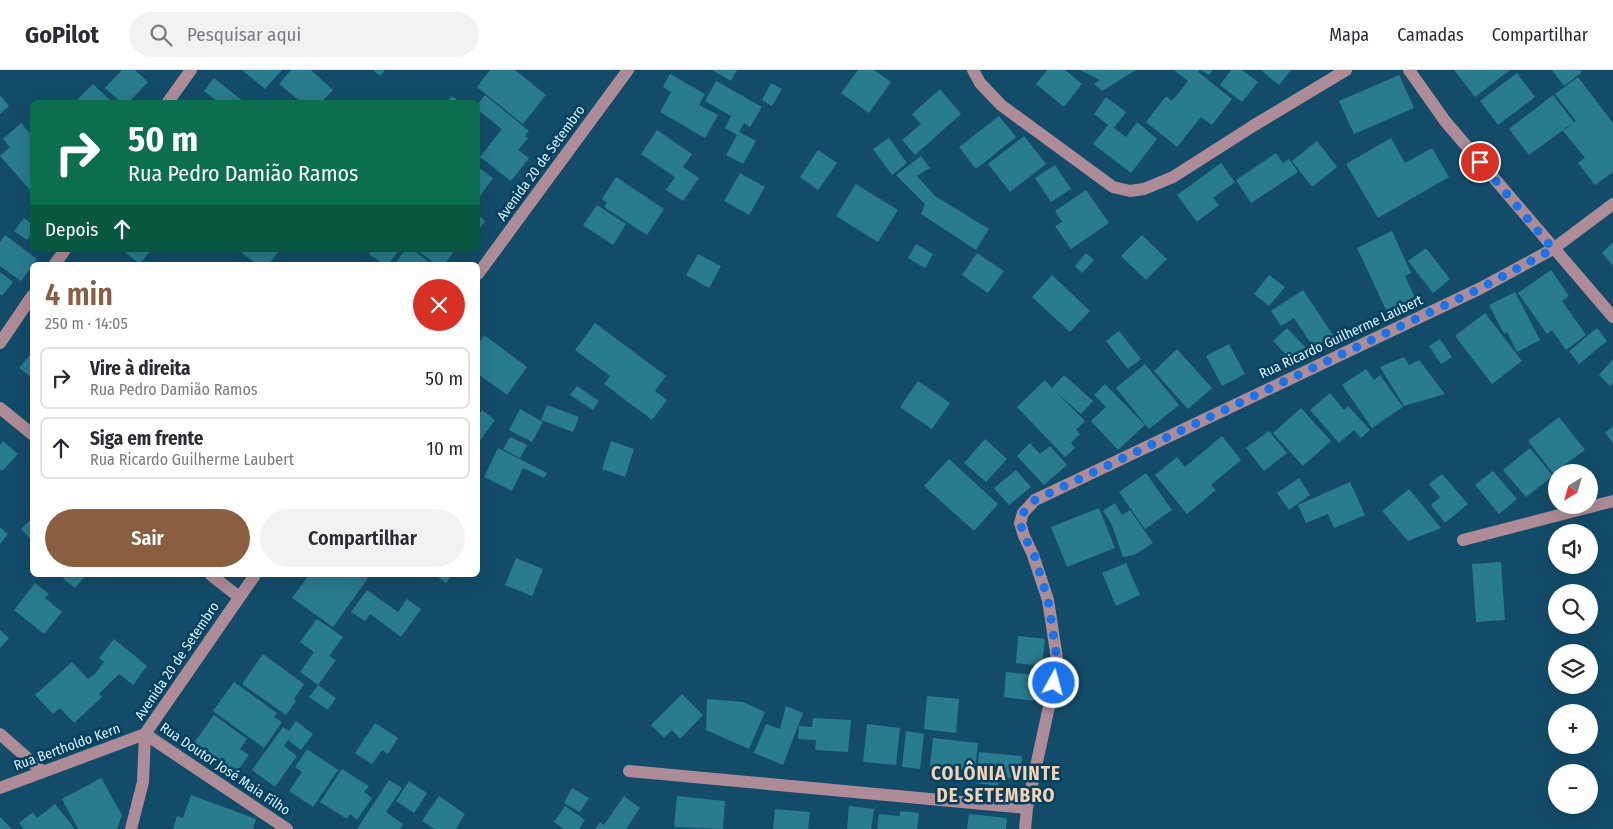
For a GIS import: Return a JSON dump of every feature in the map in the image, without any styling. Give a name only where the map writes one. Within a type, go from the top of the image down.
[{"type":"street","points":[[169,100],[191,70]]},
{"type":"street","name":"Avenida 20 de Setembro","points":[[480,271],[628,70]]},
{"type":"street","points":[[973,70],[980,83],[1001,105],[1113,186],[1130,192],[1144,189],[1173,177],[1346,70]]},
{"type":"street","points":[[1409,70],[1445,121],[1613,317]]},
{"type":"street","name":"Rua Ricardo Guilherme Laubert","points":[[1025,829],[1027,808],[1058,665],[1048,600],[1034,554],[1024,536],[1020,523],[1023,513],[1035,500],[1481,288],[1553,249],[1613,204]]},
{"type":"street","points":[[0,343],[30,299]]},
{"type":"street","points":[[0,408],[30,432]]},
{"type":"street","points":[[1463,540],[1613,500]]},
{"type":"street","points":[[214,577],[239,597]]},
{"type":"street","name":"Avenida 20 de Setembro","points":[[131,829],[143,782],[145,734],[254,577]]},
{"type":"street","points":[[0,734],[42,771]]},
{"type":"street","name":"Rua Bertholdo Kern","points":[[0,788],[145,734]]},
{"type":"street","name":"Rua Doutor José Maia Filho","points":[[145,734],[287,829]]},
{"type":"street","points":[[628,771],[1027,808]]},
{"type":"building","points":[[122,70],[135,70],[148,82],[131,100],[119,100],[105,88]]},
{"type":"building","points":[[242,70],[282,70],[265,89]]},
{"type":"building","points":[[291,70],[311,70],[333,90],[323,100],[299,100],[279,84]]},
{"type":"building","points":[[373,70],[385,70],[380,76]]},
{"type":"building","points":[[490,70],[515,70],[546,95],[523,124],[477,87]]},
{"type":"building","points":[[712,70],[737,70],[731,81]]},
{"type":"building","points":[[858,70],[874,70],[891,82],[869,113],[841,93]]},
{"type":"building","points":[[1047,70],[1065,70],[1082,84],[1064,107],[1036,84]]},
{"type":"building","points":[[1080,70],[1136,70],[1102,91],[1094,84],[1100,80]]},
{"type":"building","points":[[1174,70],[1200,70],[1198,72],[1232,99],[1212,125],[1201,117],[1177,147],[1146,122],[1166,96],[1172,101],[1188,81]]},
{"type":"building","points":[[1201,70],[1213,70],[1209,75]]},
{"type":"building","points":[[1231,70],[1242,70],[1258,82],[1242,102],[1220,85]]},
{"type":"building","points":[[1261,70],[1291,70],[1279,85]]},
{"type":"building","points":[[1454,70],[1510,70],[1475,97]]},
{"type":"building","points":[[1552,70],[1580,70],[1582,72],[1564,86]]},
{"type":"building","points":[[1517,73],[1535,97],[1498,125],[1480,101]]},
{"type":"building","points":[[670,74],[705,94],[699,105],[718,115],[705,138],[660,112],[671,92],[663,87]]},
{"type":"building","points":[[1399,75],[1414,108],[1354,134],[1339,101]]},
{"type":"building","points":[[1578,77],[1613,123],[1613,172],[1595,185],[1578,163],[1585,158],[1563,131],[1576,121],[1555,94]]},
{"type":"building","points":[[214,78],[242,100],[215,100],[204,91]]},
{"type":"building","points":[[716,81],[762,107],[750,127],[744,123],[739,132],[756,141],[743,164],[726,155],[737,135],[725,128],[731,116],[705,101]]},
{"type":"building","points":[[771,83],[782,89],[772,106],[762,100]]},
{"type":"building","points":[[93,84],[110,100],[77,100]]},
{"type":"building","points":[[940,89],[961,114],[915,155],[902,140],[921,124],[912,114]]},
{"type":"building","points":[[0,95],[9,106],[0,114]]},
{"type":"building","points":[[485,95],[529,131],[525,136],[528,138],[518,150],[529,158],[511,181],[480,157],[502,129],[480,112],[480,101]]},
{"type":"building","points":[[1553,95],[1574,122],[1529,155],[1509,129]]},
{"type":"building","points":[[452,96],[457,100],[448,100]]},
{"type":"building","points":[[1106,97],[1126,112],[1114,128],[1126,137],[1137,122],[1157,139],[1131,173],[1093,144],[1108,125],[1094,114]]},
{"type":"building","points":[[999,116],[1016,137],[976,169],[959,147]]},
{"type":"building","points":[[21,123],[30,134],[30,190],[0,156],[10,147],[3,139]]},
{"type":"building","points":[[657,130],[692,154],[683,167],[699,178],[683,201],[666,190],[675,177],[641,154]]},
{"type":"building","points":[[1024,136],[1046,164],[1010,192],[988,164]]},
{"type":"building","points":[[889,138],[907,163],[892,175],[873,149]]},
{"type":"building","points":[[1391,138],[1405,163],[1432,148],[1449,177],[1378,218],[1346,164]]},
{"type":"building","points":[[1317,141],[1337,167],[1312,187],[1292,161]]},
{"type":"building","points":[[818,150],[837,163],[818,190],[800,177]]},
{"type":"building","points":[[1276,153],[1283,163],[1289,159],[1298,172],[1251,203],[1236,180]]},
{"type":"building","points":[[921,156],[930,168],[917,176],[935,196],[989,229],[976,250],[921,214],[925,204],[896,175]]},
{"type":"building","points":[[1221,163],[1235,182],[1213,198],[1219,205],[1197,222],[1177,195]]},
{"type":"building","points":[[1055,165],[1071,189],[1051,202],[1035,178]]},
{"type":"building","points":[[480,168],[493,178],[480,196]]},
{"type":"building","points":[[740,173],[765,187],[749,215],[724,201]]},
{"type":"building","points":[[616,177],[664,209],[647,235],[604,207],[607,203],[602,199]]},
{"type":"building","points":[[856,184],[898,210],[878,242],[836,216]]},
{"type":"building","points":[[1086,190],[1109,223],[1071,249],[1055,226],[1062,222],[1055,211]]},
{"type":"building","points":[[597,205],[626,224],[613,245],[583,225]]},
{"type":"building","points":[[480,217],[485,221],[480,228]]},
{"type":"building","points":[[24,218],[30,222],[30,235],[27,240],[14,231]]},
{"type":"building","points":[[1392,231],[1411,273],[1405,276],[1417,302],[1389,316],[1357,248]]},
{"type":"building","points":[[5,235],[37,259],[35,262],[30,262],[30,269],[21,281],[0,266],[0,242]]},
{"type":"building","points":[[1142,235],[1167,259],[1146,280],[1121,256]]},
{"type":"building","points":[[1613,242],[1613,266],[1602,253]]},
{"type":"building","points":[[916,244],[933,254],[925,268],[908,258]]},
{"type":"building","points":[[1426,248],[1450,279],[1433,293],[1408,261]]},
{"type":"building","points":[[125,252],[149,252],[142,262],[137,262]]},
{"type":"building","points":[[241,252],[278,252],[270,262],[254,262]]},
{"type":"building","points":[[370,252],[398,252],[390,262],[380,262],[369,254]]},
{"type":"building","points":[[404,252],[416,252],[429,262],[396,262]]},
{"type":"building","points":[[420,252],[454,252],[446,262],[433,262]]},
{"type":"building","points":[[977,253],[1004,271],[988,293],[962,275]]},
{"type":"building","points":[[1086,253],[1094,260],[1082,273],[1075,266]]},
{"type":"building","points":[[698,254],[721,266],[709,288],[686,275]]},
{"type":"building","points":[[1551,270],[1569,296],[1562,301],[1586,335],[1566,350],[1552,330],[1547,334],[1518,293]]},
{"type":"building","points":[[0,272],[13,282],[2,296],[0,294]]},
{"type":"building","points":[[1052,275],[1090,311],[1070,332],[1032,297]]},
{"type":"building","points":[[1269,275],[1285,287],[1269,306],[1254,294]]},
{"type":"building","points":[[1303,290],[1333,335],[1314,348],[1294,318],[1281,326],[1271,311]]},
{"type":"building","points":[[1515,292],[1540,340],[1517,352],[1507,332],[1504,334],[1489,305]]},
{"type":"building","points":[[1485,313],[1522,361],[1492,384],[1455,336]]},
{"type":"building","points":[[595,323],[666,376],[655,391],[667,400],[652,420],[604,384],[610,376],[575,350]]},
{"type":"building","points":[[1287,328],[1306,348],[1292,361],[1273,341]]},
{"type":"building","points":[[1597,328],[1607,341],[1579,364],[1569,351]]},
{"type":"building","points":[[1119,331],[1141,359],[1128,369],[1106,341]]},
{"type":"building","points":[[484,335],[527,367],[507,395],[480,375],[480,342]]},
{"type":"building","points":[[1440,339],[1452,357],[1441,364],[1429,346]]},
{"type":"building","points":[[1229,344],[1245,374],[1222,386],[1206,356]]},
{"type":"building","points":[[1177,349],[1212,388],[1188,409],[1154,371]]},
{"type":"building","points":[[30,354],[30,376],[19,368]]},
{"type":"building","points":[[1404,357],[1409,365],[1419,360],[1445,394],[1404,406],[1380,367]]},
{"type":"building","points":[[1613,359],[1613,383],[1610,386],[1599,375]]},
{"type":"building","points":[[1145,364],[1179,405],[1149,429],[1116,388]]},
{"type":"building","points":[[1366,369],[1374,380],[1380,375],[1403,407],[1372,428],[1342,385]]},
{"type":"building","points":[[1064,375],[1093,401],[1081,414],[1055,391],[1085,421],[1076,430],[1080,434],[1071,443],[1075,448],[1065,457],[1017,407],[1045,380],[1052,388]]},
{"type":"building","points":[[918,381],[950,403],[932,429],[900,407]]},
{"type":"building","points":[[1105,384],[1145,425],[1118,450],[1091,421],[1106,407],[1094,395]]},
{"type":"building","points":[[577,386],[599,401],[593,410],[570,395]]},
{"type":"building","points":[[1330,393],[1344,410],[1348,406],[1370,430],[1361,438],[1354,430],[1339,443],[1310,410]]},
{"type":"building","points":[[547,405],[579,417],[573,432],[541,420]]},
{"type":"building","points":[[1301,408],[1331,441],[1303,466],[1273,433]]},
{"type":"building","points":[[520,409],[543,422],[532,442],[509,430]]},
{"type":"building","points":[[482,410],[495,420],[480,440],[480,413]]},
{"type":"building","points":[[1559,417],[1585,450],[1566,464],[1548,464],[1548,467],[1528,441]]},
{"type":"building","points":[[1613,426],[1613,443],[1605,433]]},
{"type":"building","points":[[1269,431],[1287,453],[1264,471],[1246,448]]},
{"type":"building","points":[[1222,436],[1241,460],[1211,485],[1216,490],[1187,514],[1155,475],[1177,457],[1185,467]]},
{"type":"building","points":[[510,437],[527,445],[520,458],[503,449]]},
{"type":"building","points":[[985,439],[1007,459],[986,482],[964,463]]},
{"type":"building","points":[[3,441],[18,454],[2,471],[0,469],[0,445]]},
{"type":"building","points":[[611,441],[634,449],[625,477],[602,469]]},
{"type":"building","points":[[1030,443],[1040,454],[1050,446],[1067,465],[1044,485],[1017,456]]},
{"type":"building","points":[[498,448],[547,473],[544,478],[523,468],[512,491],[484,477]]},
{"type":"building","points":[[1530,448],[1548,470],[1548,480],[1526,497],[1503,470]]},
{"type":"building","points":[[949,459],[998,504],[974,531],[924,486]]},
{"type":"building","points":[[1016,470],[1031,487],[1009,505],[994,488]]},
{"type":"building","points":[[1493,471],[1517,499],[1499,514],[1475,485]]},
{"type":"building","points":[[1146,473],[1172,510],[1145,529],[1119,492]]},
{"type":"building","points":[[1442,474],[1468,504],[1445,523],[1431,505],[1440,497],[1429,484]]},
{"type":"building","points":[[1299,478],[1310,495],[1289,510],[1277,493]]},
{"type":"building","points":[[1350,482],[1365,515],[1334,528],[1328,514],[1306,523],[1298,505]]},
{"type":"building","points":[[1409,489],[1441,528],[1408,541],[1382,511]]},
{"type":"building","points":[[1115,503],[1122,515],[1130,510],[1153,543],[1134,555],[1123,557],[1111,523],[1103,511]]},
{"type":"building","points":[[1099,508],[1115,548],[1067,567],[1051,527]]},
{"type":"building","points":[[30,520],[30,538],[21,529]]},
{"type":"building","points":[[0,527],[8,534],[0,544]]},
{"type":"building","points":[[516,558],[543,569],[532,596],[505,585]]},
{"type":"building","points":[[1501,562],[1505,620],[1476,622],[1472,564]]},
{"type":"building","points":[[1126,563],[1140,595],[1116,606],[1102,573]]},
{"type":"building","points":[[64,577],[84,577],[75,588],[63,579]]},
{"type":"building","points":[[308,577],[368,578],[333,627],[292,598]]},
{"type":"building","points":[[438,577],[450,577],[446,583]]},
{"type":"building","points":[[35,583],[49,594],[45,598],[62,612],[44,634],[14,610]]},
{"type":"building","points":[[367,590],[398,612],[407,599],[421,609],[401,637],[370,614],[365,621],[351,612]]},
{"type":"building","points":[[317,619],[343,637],[329,656],[336,660],[318,685],[300,672],[314,652],[300,642]]},
{"type":"building","points":[[0,630],[9,638],[0,648]]},
{"type":"building","points":[[1018,636],[1045,639],[1042,666],[1016,663]]},
{"type":"building","points":[[114,639],[147,666],[133,685],[119,674],[99,694],[102,697],[74,723],[60,708],[53,714],[35,695],[72,662],[88,679],[95,674],[104,662],[99,658]]},
{"type":"building","points":[[263,654],[304,684],[294,699],[296,701],[286,715],[242,684]]},
{"type":"building","points":[[1006,672],[1037,675],[1034,701],[1004,697]]},
{"type":"building","points":[[234,682],[277,713],[274,717],[282,722],[264,748],[213,711]]},
{"type":"building","points":[[318,685],[336,698],[328,710],[309,697]]},
{"type":"building","points":[[682,694],[703,715],[680,739],[672,730],[664,738],[651,725]]},
{"type":"building","points":[[927,696],[959,699],[956,733],[924,729]]},
{"type":"building","points":[[707,699],[743,702],[765,712],[749,749],[706,730]]},
{"type":"building","points":[[786,706],[803,713],[783,765],[754,753],[766,724],[780,729]]},
{"type":"building","points":[[214,715],[247,739],[240,749],[249,755],[236,773],[194,743]]},
{"type":"building","points":[[813,718],[851,720],[848,752],[815,750],[816,740],[798,739],[799,726],[812,727]]},
{"type":"building","points":[[296,721],[313,734],[301,750],[288,740],[284,746],[297,756],[275,787],[252,770],[283,727],[289,731]]},
{"type":"building","points":[[375,723],[398,738],[388,754],[382,750],[372,764],[355,753]]},
{"type":"building","points":[[867,724],[900,728],[896,765],[863,762]]},
{"type":"building","points":[[906,731],[924,734],[920,769],[902,767]]},
{"type":"building","points":[[933,738],[978,743],[975,771],[930,766]]},
{"type":"building","points":[[307,749],[338,770],[313,807],[289,791],[302,772],[295,767]]},
{"type":"building","points":[[979,752],[1022,756],[1020,779],[999,777],[998,786],[976,783]]},
{"type":"building","points":[[342,769],[369,786],[364,792],[372,798],[357,820],[350,814],[347,819],[320,802]]},
{"type":"building","points":[[101,778],[122,815],[117,829],[78,829],[62,799]]},
{"type":"building","points":[[389,780],[402,788],[386,812],[403,824],[400,829],[357,829]]},
{"type":"building","points":[[409,781],[427,793],[414,813],[396,801]]},
{"type":"building","points":[[572,788],[589,798],[580,812],[564,803]]},
{"type":"building","points":[[191,795],[256,819],[253,829],[173,829],[177,816],[183,818]]},
{"type":"building","points":[[439,796],[465,814],[456,829],[435,829],[422,821]]},
{"type":"building","points":[[624,796],[640,808],[626,829],[595,829],[600,822],[604,825]]},
{"type":"building","points":[[677,796],[725,801],[723,829],[674,827]]},
{"type":"building","points":[[55,804],[75,829],[24,829],[19,823],[33,812],[37,818]]},
{"type":"building","points":[[565,806],[585,820],[579,829],[564,829],[554,822]]},
{"type":"building","points":[[849,806],[874,809],[871,829],[847,829]]},
{"type":"building","points":[[775,809],[810,812],[808,829],[773,829]]},
{"type":"building","points":[[900,811],[919,813],[917,829],[877,829],[879,814],[900,816]]},
{"type":"building","points":[[969,814],[1007,818],[1006,829],[967,829]]},
{"type":"building","points":[[0,817],[12,829],[0,829]]},
{"type":"district","name":"COLÔNIA VINTE DE SETEMBRO","points":[[996,784]]},
{"type":"route","points":[[1054,683],[1058,665],[1048,600],[1034,554],[1024,536],[1020,523],[1023,513],[1035,500],[1481,288],[1553,249],[1480,162]]}]
